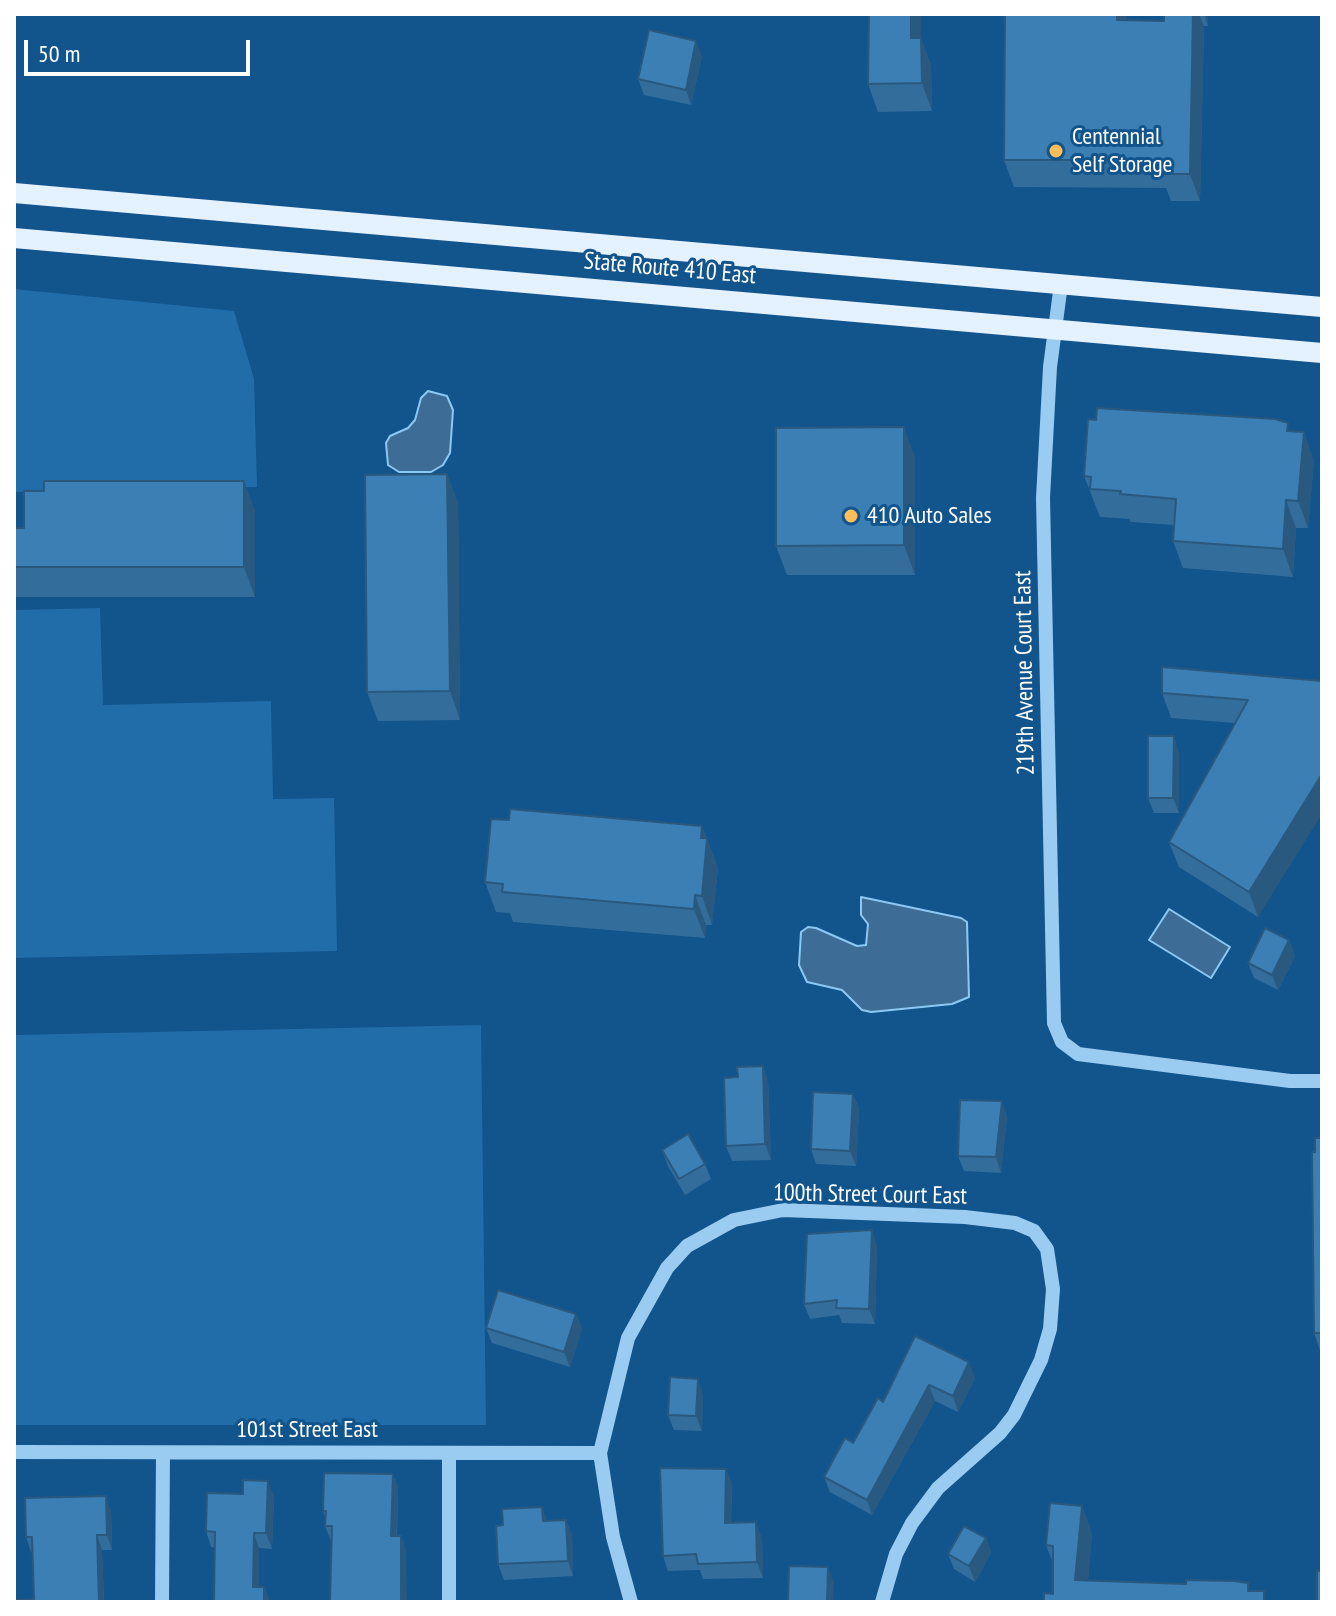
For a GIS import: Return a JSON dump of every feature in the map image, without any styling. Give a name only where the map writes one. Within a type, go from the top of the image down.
[{"type":"main road","name":"State Route 410 East","points":[[14,193],[1322,307]]},
{"type":"main road","name":"State Route 410 East","points":[[14,238],[1322,353]]},
{"type":"street","name":"219th Avenue Court East","points":[[1061,284],[1043,498],[1054,1023],[1062,1042],[1078,1054],[1290,1081],[1322,1081]]},
{"type":"street","name":"100th Street Court East","points":[[600,1453],[628,1338],[667,1268],[687,1246],[734,1220],[783,1210],[949,1216],[1015,1223],[1034,1231],[1047,1249],[1053,1289],[1050,1329],[1041,1360],[1014,1415],[1000,1433],[938,1488],[912,1523],[896,1554],[882,1602]]},
{"type":"street","name":"101st Street East","points":[[14,1452],[600,1453]]},
{"type":"street","points":[[162,1602],[163,1453]]},
{"type":"street","points":[[449,1453],[449,1602]]},
{"type":"street","points":[[600,1453],[613,1537],[631,1602]]},
{"type":"shaded area","points":[[14,289],[234,311],[254,379],[257,487],[14,492]]},
{"type":"shaded area","points":[[428,391],[447,396],[453,410],[450,453],[443,465],[431,472],[399,472],[388,465],[386,443],[390,436],[408,428],[415,420],[421,398]]},
{"type":"shaded area","points":[[100,608],[103,705],[271,701],[273,799],[334,798],[337,951],[14,958],[14,610]]},
{"type":"shaded area","points":[[861,897],[961,918],[967,922],[969,997],[952,1004],[871,1012],[862,1010],[842,990],[807,982],[799,965],[801,932],[808,927],[816,928],[857,946],[866,945],[868,924],[861,915]]},
{"type":"shaded area","points":[[1169,909],[1230,947],[1211,978],[1149,940]]},
{"type":"shaded area","points":[[481,1025],[486,1425],[14,1425],[14,1035]]},
{"type":"building","points":[[869,14],[911,14],[911,38],[921,38],[922,83],[868,84]]},
{"type":"building","points":[[1005,14],[1117,14],[1117,20],[1164,21],[1164,14],[1193,14],[1190,174],[1161,174],[1162,160],[1004,160]]},
{"type":"building","points":[[649,30],[696,41],[686,90],[638,79]]},
{"type":"building","points":[[1097,408],[1275,419],[1288,423],[1287,431],[1304,432],[1298,501],[1286,500],[1283,549],[1173,541],[1176,499],[1090,489],[1091,477],[1084,476],[1088,419],[1096,420]]},
{"type":"building","name":"410 Auto Sales","points":[[904,427],[904,545],[776,546],[776,428]]},
{"type":"building","points":[[447,474],[450,691],[367,692],[365,475]]},
{"type":"building","points":[[44,481],[244,481],[244,567],[14,567],[14,528],[24,528],[24,491],[44,491]]},
{"type":"building","points":[[1162,667],[1322,681],[1322,774],[1249,892],[1169,842],[1248,700],[1162,693]]},
{"type":"building","points":[[1148,736],[1174,736],[1173,798],[1148,798]]},
{"type":"building","points":[[510,809],[702,826],[701,838],[707,838],[702,896],[695,895],[694,909],[502,892],[503,884],[485,882],[491,819],[509,820]]},
{"type":"building","points":[[1265,928],[1289,940],[1272,975],[1248,963]]},
{"type":"building","points":[[763,1066],[765,1144],[726,1146],[724,1078],[738,1077],[737,1067]]},
{"type":"building","points":[[813,1092],[853,1094],[850,1151],[811,1149]]},
{"type":"building","points":[[960,1100],[1002,1101],[996,1157],[958,1156]]},
{"type":"building","points":[[688,1134],[705,1164],[679,1179],[662,1150]]},
{"type":"building","points":[[1315,1138],[1322,1138],[1322,1333],[1314,1333],[1312,1152],[1315,1152]]},
{"type":"building","points":[[872,1230],[869,1309],[836,1308],[837,1300],[804,1304],[807,1234]]},
{"type":"building","points":[[498,1290],[576,1314],[564,1352],[486,1328]]},
{"type":"building","points":[[915,1336],[969,1362],[953,1396],[929,1385],[867,1500],[824,1477],[845,1438],[853,1443],[878,1398],[883,1402]]},
{"type":"building","points":[[670,1377],[698,1379],[696,1416],[668,1415]]},
{"type":"building","points":[[660,1468],[726,1469],[725,1523],[756,1522],[757,1562],[698,1564],[696,1554],[663,1556]]},
{"type":"building","points":[[324,1473],[393,1474],[391,1536],[401,1536],[401,1602],[330,1602],[332,1526],[325,1526]]},
{"type":"building","points":[[243,1480],[268,1481],[266,1533],[254,1533],[253,1587],[264,1587],[264,1602],[214,1602],[215,1532],[206,1531],[207,1493],[243,1494]]},
{"type":"building","points":[[106,1496],[107,1535],[97,1535],[99,1602],[14,1602],[34,1599],[32,1537],[26,1537],[25,1498]]},
{"type":"building","points":[[1050,1503],[1082,1506],[1075,1580],[1186,1584],[1186,1580],[1234,1581],[1248,1583],[1248,1591],[1264,1591],[1264,1602],[1044,1602],[1044,1593],[1053,1594],[1053,1546],[1046,1545]]},
{"type":"building","points":[[542,1507],[543,1521],[566,1520],[568,1561],[498,1564],[496,1526],[503,1525],[502,1509]]},
{"type":"building","points":[[964,1526],[986,1538],[969,1566],[948,1554]]},
{"type":"building","points":[[789,1566],[828,1567],[827,1602],[788,1602]]},
{"type":"building","points":[[1317,1571],[1322,1571],[1322,1602],[1317,1602]]},
{"type":"place","name":"Centennial Self Storage","points":[[1056,151]]},
{"type":"place","name":"410 Auto Sales","points":[[851,516]]}]
